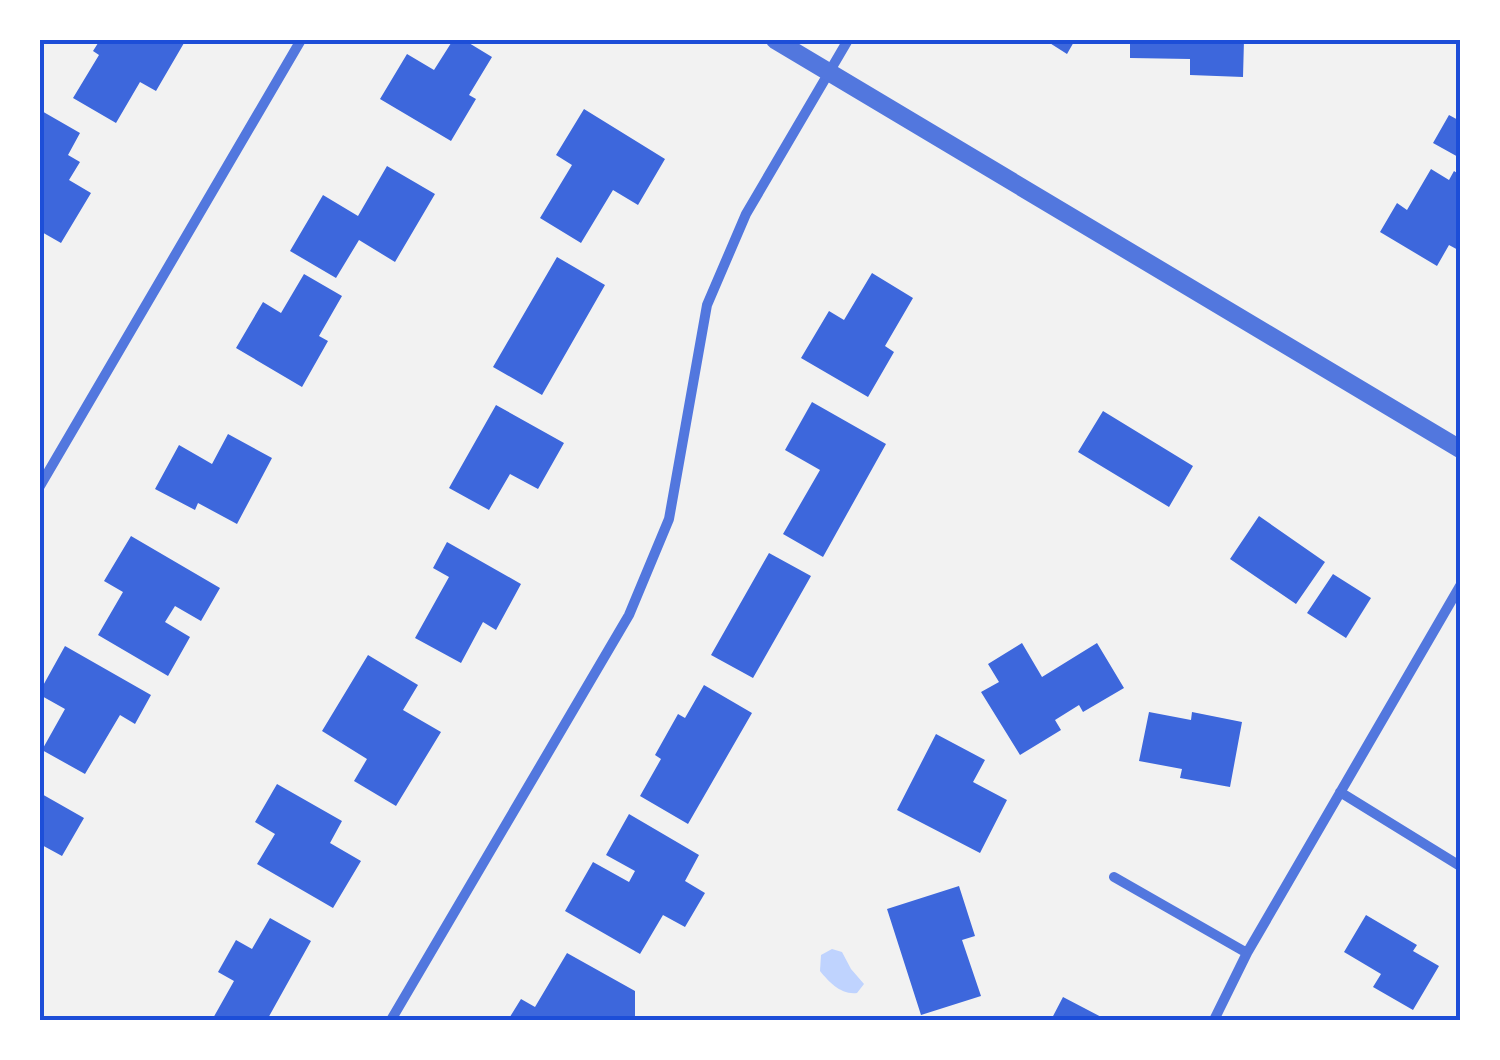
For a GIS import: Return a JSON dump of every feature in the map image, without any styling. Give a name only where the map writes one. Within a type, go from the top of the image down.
[{"type":"street","points":[[40,486],[301,40]]},
{"type":"street","points":[[774,40],[1460,449]]},
{"type":"street","points":[[391,1020],[629,615],[669,519],[706,306],[746,214],[848,40]]},
{"type":"street","points":[[1214,1020],[1247,953],[1460,586]]},
{"type":"street","points":[[1340,792],[1460,866]]},
{"type":"street","points":[[1114,877],[1247,953]]},
{"type":"water","points":[[832,949],[842,952],[864,984],[857,993],[841,990],[820,971],[821,955]]},
{"type":"building","points":[[100,40],[184,43],[156,91],[140,82],[116,123],[73,98],[99,55],[93,51]]},
{"type":"building","points":[[453,40],[464,40],[492,57],[469,95],[476,99],[451,141],[380,99],[407,54],[434,70]]},
{"type":"building","points":[[1045,40],[1075,40],[1067,54]]},
{"type":"building","points":[[1130,40],[1244,40],[1243,77],[1190,75],[1190,59],[1130,58]]},
{"type":"building","points":[[584,109],[665,159],[638,205],[613,190],[581,243],[540,218],[572,165],[556,155]]},
{"type":"building","points":[[40,110],[80,133],[68,155],[80,162],[69,180],[91,193],[61,243],[40,231]]},
{"type":"building","points":[[1449,115],[1460,121],[1460,158],[1433,143]]},
{"type":"building","points":[[387,166],[435,194],[395,262],[359,240],[336,278],[290,251],[323,195],[358,216]]},
{"type":"building","points":[[1431,169],[1449,180],[1454,171],[1460,175],[1460,251],[1449,245],[1437,266],[1380,232],[1397,203],[1407,210]]},
{"type":"building","points":[[557,257],[605,285],[542,395],[493,367]]},
{"type":"building","points":[[872,273],[913,298],[885,346],[894,352],[868,397],[801,358],[829,311],[844,320]]},
{"type":"building","points":[[304,274],[342,296],[319,336],[328,341],[302,387],[236,348],[263,302],[281,313]]},
{"type":"building","points":[[812,402],[886,444],[823,557],[783,534],[820,470],[785,450]]},
{"type":"building","points":[[496,405],[564,443],[538,489],[510,474],[489,510],[449,488]]},
{"type":"building","points":[[1103,411],[1193,466],[1169,507],[1078,452]]},
{"type":"building","points":[[228,434],[272,458],[237,524],[198,503],[195,510],[155,489],[179,445],[212,464]]},
{"type":"building","points":[[1259,516],[1325,562],[1296,604],[1230,559]]},
{"type":"building","points":[[131,536],[220,588],[201,621],[175,606],[165,622],[190,637],[168,676],[98,635],[123,592],[104,581]]},
{"type":"building","points":[[447,542],[521,584],[496,630],[483,622],[461,663],[415,638],[449,577],[433,568]]},
{"type":"building","points":[[769,553],[811,576],[753,678],[711,655]]},
{"type":"building","points":[[1333,574],[1371,598],[1346,638],[1307,613]]},
{"type":"building","points":[[1022,643],[1042,677],[1097,643],[1124,688],[1083,712],[1079,705],[1055,720],[1061,730],[1020,755],[981,692],[999,682],[988,664]]},
{"type":"building","points":[[65,646],[151,695],[135,724],[120,715],[85,774],[42,750],[65,709],[40,695],[40,691]]},
{"type":"building","points":[[368,655],[418,685],[403,710],[441,732],[396,806],[354,781],[367,759],[322,731]]},
{"type":"building","points":[[704,685],[752,713],[688,824],[640,796],[661,759],[655,755],[678,714],[685,718]]},
{"type":"building","points":[[1149,712],[1191,720],[1192,712],[1242,722],[1230,787],[1180,778],[1182,769],[1139,761]]},
{"type":"building","points":[[936,734],[985,760],[973,782],[1007,800],[980,853],[897,810]]},
{"type":"building","points":[[277,784],[342,821],[330,843],[361,861],[333,908],[257,864],[275,834],[255,822]]},
{"type":"building","points":[[40,793],[84,818],[62,856],[40,844]]},
{"type":"building","points":[[629,814],[699,855],[685,881],[705,893],[685,927],[663,915],[640,954],[565,911],[593,862],[629,882],[635,871],[606,855]]},
{"type":"building","points":[[959,886],[975,936],[962,940],[981,996],[921,1015],[887,909]]},
{"type":"building","points":[[1366,915],[1417,945],[1413,951],[1439,966],[1413,1010],[1373,987],[1381,974],[1344,952]]},
{"type":"building","points":[[270,918],[311,941],[267,1020],[212,1020],[234,981],[218,972],[236,940],[252,949]]},
{"type":"building","points":[[567,953],[635,991],[635,1016],[628,1020],[508,1020],[521,999],[535,1007]]},
{"type":"building","points":[[1063,997],[1107,1020],[1051,1020]]}]
